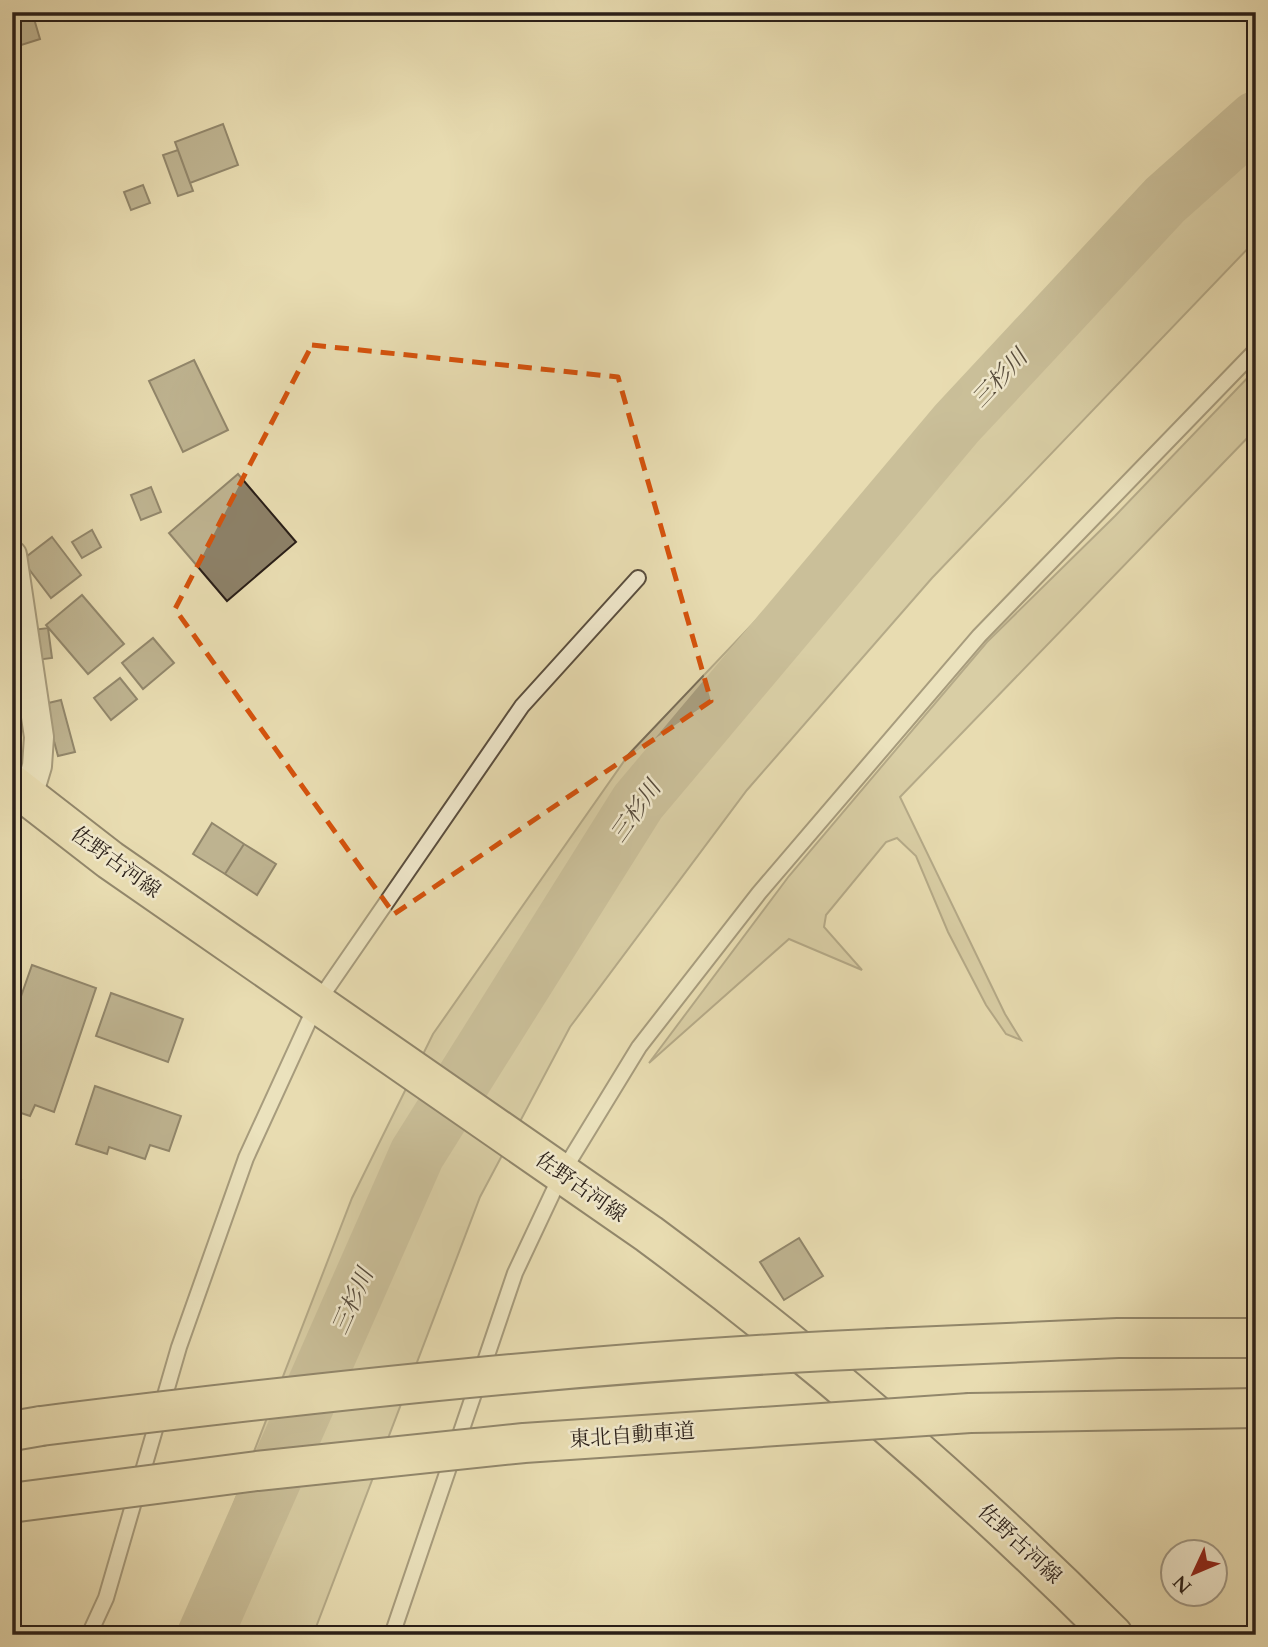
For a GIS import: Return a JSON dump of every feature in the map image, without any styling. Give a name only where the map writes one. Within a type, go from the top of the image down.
[{"type":"main road","name":"佐野古河線","points":[[20,790],[110,860],[649,1234],[821,1366],[1036,1558],[1113,1635]]},
{"type":"main road","points":[[27,1428],[283,1396],[547,1369],[725,1355],[1118,1338],[1256,1338]]},
{"type":"main road","name":"東北自動車道","points":[[15,1503],[257,1471],[524,1443],[970,1413],[1256,1408]]},
{"type":"street","points":[[12,555],[39,737],[37,766],[20,790]]},
{"type":"lane","points":[[392,1635],[515,1273],[558,1170],[639,1047],[759,893],[979,636],[1256,350]]},
{"type":"lane","points":[[89,1635],[106,1598],[179,1347],[237,1183],[323,1007],[522,706],[638,579]]},
{"type":"highlighted area","points":[[312,345],[618,377],[711,701],[394,914],[175,609]]},
{"type":"shaded area","points":[[1256,94],[1256,240],[932,578],[747,790],[570,1027],[480,1197],[313,1635],[183,1635],[352,1198],[433,1034],[629,754]]},
{"type":"shaded area","points":[[1256,369],[1256,429],[900,797],[1005,1014],[1021,1040],[1006,1034],[986,1005],[948,932],[916,856],[897,838],[886,842],[826,915],[824,927],[862,970],[789,939],[649,1063],[789,876],[987,642],[1115,516]]},
{"type":"building","points":[[12,12],[32,12],[40,39],[12,48]]},
{"type":"building","points":[[223,124],[238,165],[190,183],[175,142]]},
{"type":"building","points":[[178,150],[193,191],[178,196],[163,155]]},
{"type":"building","points":[[143,185],[150,203],[131,210],[124,192]]},
{"type":"building","points":[[194,360],[228,430],[183,452],[149,381]]},
{"type":"building","points":[[238,474],[296,542],[227,601],[169,533]]},
{"type":"building","points":[[151,487],[161,512],[141,520],[131,495]]},
{"type":"building","points":[[92,530],[101,547],[82,558],[72,542]]},
{"type":"building","points":[[52,537],[81,575],[51,598],[22,560]]},
{"type":"building","points":[[82,595],[124,644],[88,674],[46,625]]},
{"type":"building","points":[[48,628],[52,658],[36,660],[32,630]]},
{"type":"building","points":[[153,638],[174,663],[143,689],[122,663]]},
{"type":"building","points":[[120,678],[137,699],[111,720],[94,698]]},
{"type":"building","points":[[61,700],[75,752],[58,756],[44,704]]},
{"type":"building","points":[[212,823],[244,844],[225,874],[193,854]]},
{"type":"building","points":[[244,844],[276,864],[257,895],[225,874]]},
{"type":"building","points":[[32,965],[96,988],[54,1112],[35,1105],[30,1116],[12,1110],[12,1022]]},
{"type":"building","points":[[111,993],[183,1019],[168,1062],[96,1036]]},
{"type":"building","points":[[95,1086],[181,1116],[169,1151],[150,1145],[145,1159],[109,1147],[107,1154],[76,1144]]},
{"type":"building","points":[[12,1177],[21,1180],[12,1208]]},
{"type":"building","points":[[799,1238],[823,1276],[784,1300],[760,1262]]},
{"type":"waterway","name":"三杉川","points":[[205,1635],[417,1154],[638,802],[957,423],[1165,200],[1256,119]]}]
